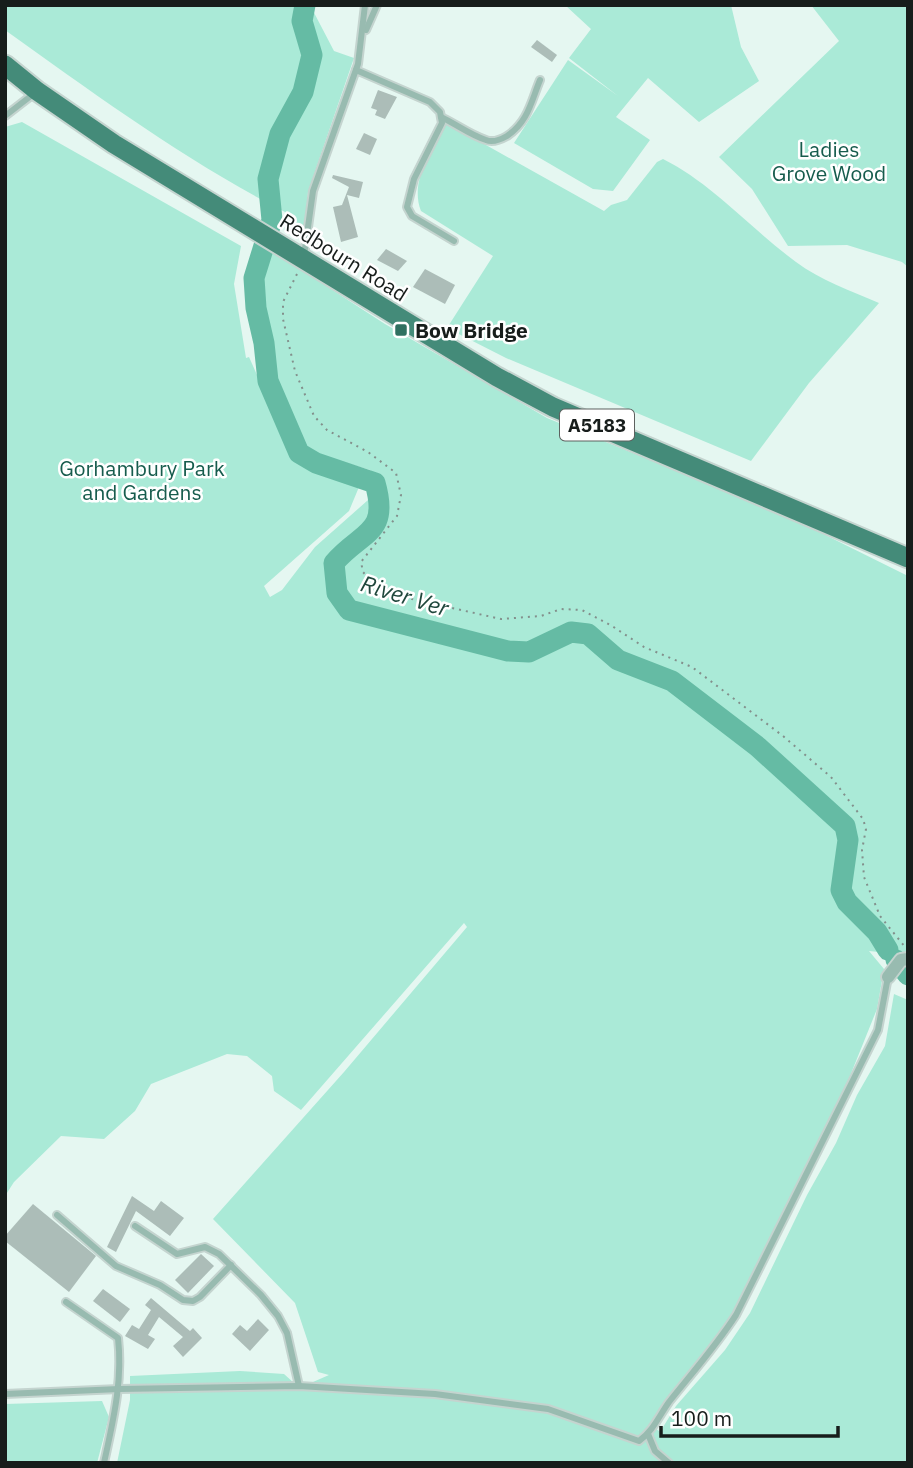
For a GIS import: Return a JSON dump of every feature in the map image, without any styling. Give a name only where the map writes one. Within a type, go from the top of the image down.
[{"type":"main road","name":"Redbourn Road","points":[[5,65],[37,91],[114,144],[279,243],[301,263],[553,407],[908,558]]},
{"type":"street","points":[[888,977],[905,957]]},
{"type":"lane","points":[[301,263],[313,191],[356,70],[363,38],[365,5]]},
{"type":"lane","points":[[363,38],[377,5]]},
{"type":"lane","points":[[356,70],[430,102],[440,112],[442,123],[414,179],[407,207],[412,216],[454,241]]},
{"type":"lane","points":[[441,117],[487,141],[500,140],[524,122],[540,80]]},
{"type":"lane","points":[[5,116],[37,91]]},
{"type":"lane","points":[[5,1394],[299,1386],[435,1394],[548,1409],[639,1441],[648,1434],[669,1403],[717,1345],[736,1315],[878,1031],[888,977]]},
{"type":"lane","points":[[57,1214],[117,1266],[160,1284],[183,1300],[193,1301],[200,1297],[231,1265]]},
{"type":"lane","points":[[135,1226],[177,1254],[205,1247],[219,1254],[231,1265],[278,1316],[287,1333],[299,1386]]},
{"type":"lane","points":[[66,1302],[118,1338],[119,1389],[104,1463]]},
{"type":"lane","points":[[648,1434],[654,1451],[669,1463]]},
{"type":"path","points":[[301,263],[283,302],[283,320],[289,351],[303,393],[314,416],[327,430],[368,452],[396,472],[401,495],[397,516],[361,562],[363,572],[372,582],[403,597],[501,619],[541,616],[561,609],[582,610],[644,647],[692,667],[783,736],[831,777],[855,808],[866,829],[862,850],[864,877],[880,916],[904,944],[905,957]]},
{"type":"green space","points":[[5,5],[310,5],[334,51],[354,58],[308,192],[303,241],[284,230],[285,212],[177,149],[5,30]]},
{"type":"green space","points":[[565,5],[731,5],[741,47],[759,81],[699,122],[648,78],[616,117],[650,140],[613,191],[593,189],[514,143],[568,60],[618,96],[569,58],[591,29]]},
{"type":"green space","name":"Ladies Grove Wood","points":[[811,5],[905,5],[908,8],[908,267],[902,262],[847,245],[788,246],[752,189],[719,157],[839,41]]},
{"type":"green space","name":"Gorhambury Park and Gardens","points":[[22,122],[241,246],[234,284],[246,358],[249,357],[292,453],[318,472],[359,487],[349,511],[264,586],[270,597],[282,590],[315,547],[385,485],[370,470],[307,451],[271,376],[259,281],[269,249],[385,324],[547,418],[785,515],[908,576],[908,955],[869,951],[884,969],[877,1009],[850,1076],[737,1309],[650,1423],[660,1432],[676,1406],[725,1350],[750,1313],[807,1195],[836,1143],[857,1095],[885,1046],[894,994],[908,1000],[908,1463],[117,1463],[130,1400],[130,1376],[240,1371],[284,1374],[294,1383],[313,1382],[329,1375],[318,1372],[295,1303],[213,1219],[344,1072],[467,927],[464,923],[301,1110],[274,1091],[272,1076],[247,1056],[227,1054],[151,1084],[135,1111],[104,1139],[61,1136],[14,1182],[5,1196],[5,127]]},
{"type":"green space","points":[[445,122],[604,211],[611,205],[627,200],[657,162],[663,159],[699,181],[805,268],[836,285],[879,303],[809,383],[751,461],[506,358],[447,328],[493,256],[421,211],[418,200],[420,177]]},
{"type":"green space","points":[[102,1401],[109,1417],[97,1463],[5,1463],[5,1404]]},
{"type":"building","points":[[537,40],[557,55],[552,62],[531,47]]},
{"type":"building","points":[[378,90],[397,97],[385,119],[375,115],[377,110],[371,108]]},
{"type":"building","points":[[364,133],[377,139],[370,155],[356,149]]},
{"type":"building","points":[[333,175],[363,182],[359,198],[347,195],[358,237],[341,242],[333,207],[342,205],[349,187],[332,178]]},
{"type":"building","points":[[386,249],[407,261],[398,271],[377,260]]},
{"type":"building","points":[[425,269],[455,285],[445,304],[413,287]]},
{"type":"building","points":[[132,1196],[154,1211],[161,1201],[184,1218],[170,1236],[136,1211],[116,1252],[107,1247]]},
{"type":"building","points":[[33,1204],[96,1256],[69,1292],[5,1241],[5,1236]]},
{"type":"building","points":[[201,1254],[214,1266],[188,1293],[175,1280]]},
{"type":"building","points":[[103,1289],[130,1309],[120,1322],[93,1301]]},
{"type":"building","points":[[151,1298],[190,1331],[193,1328],[202,1338],[183,1357],[173,1346],[183,1337],[159,1317],[148,1335],[155,1339],[148,1349],[125,1336],[132,1325],[139,1329],[151,1310],[145,1305]]},
{"type":"building","points":[[258,1319],[269,1330],[250,1351],[232,1334],[240,1325],[247,1331]]},
{"type":"waterway","name":"River Ver","points":[[305,5],[302,21],[312,55],[303,92],[280,134],[268,179],[272,220],[254,278],[268,381],[299,453],[316,463],[375,483],[379,500],[376,523],[334,563],[337,593],[349,610],[508,651],[529,652],[571,632],[588,634],[618,660],[672,681],[758,747],[845,826],[848,840],[841,890],[847,902],[877,932],[888,950]]},
{"type":"waterway","name":"River Ver","points":[[896,960],[908,975]]},
{"type":"place","name":"Bow Bridge","points":[[401,330]]}]
